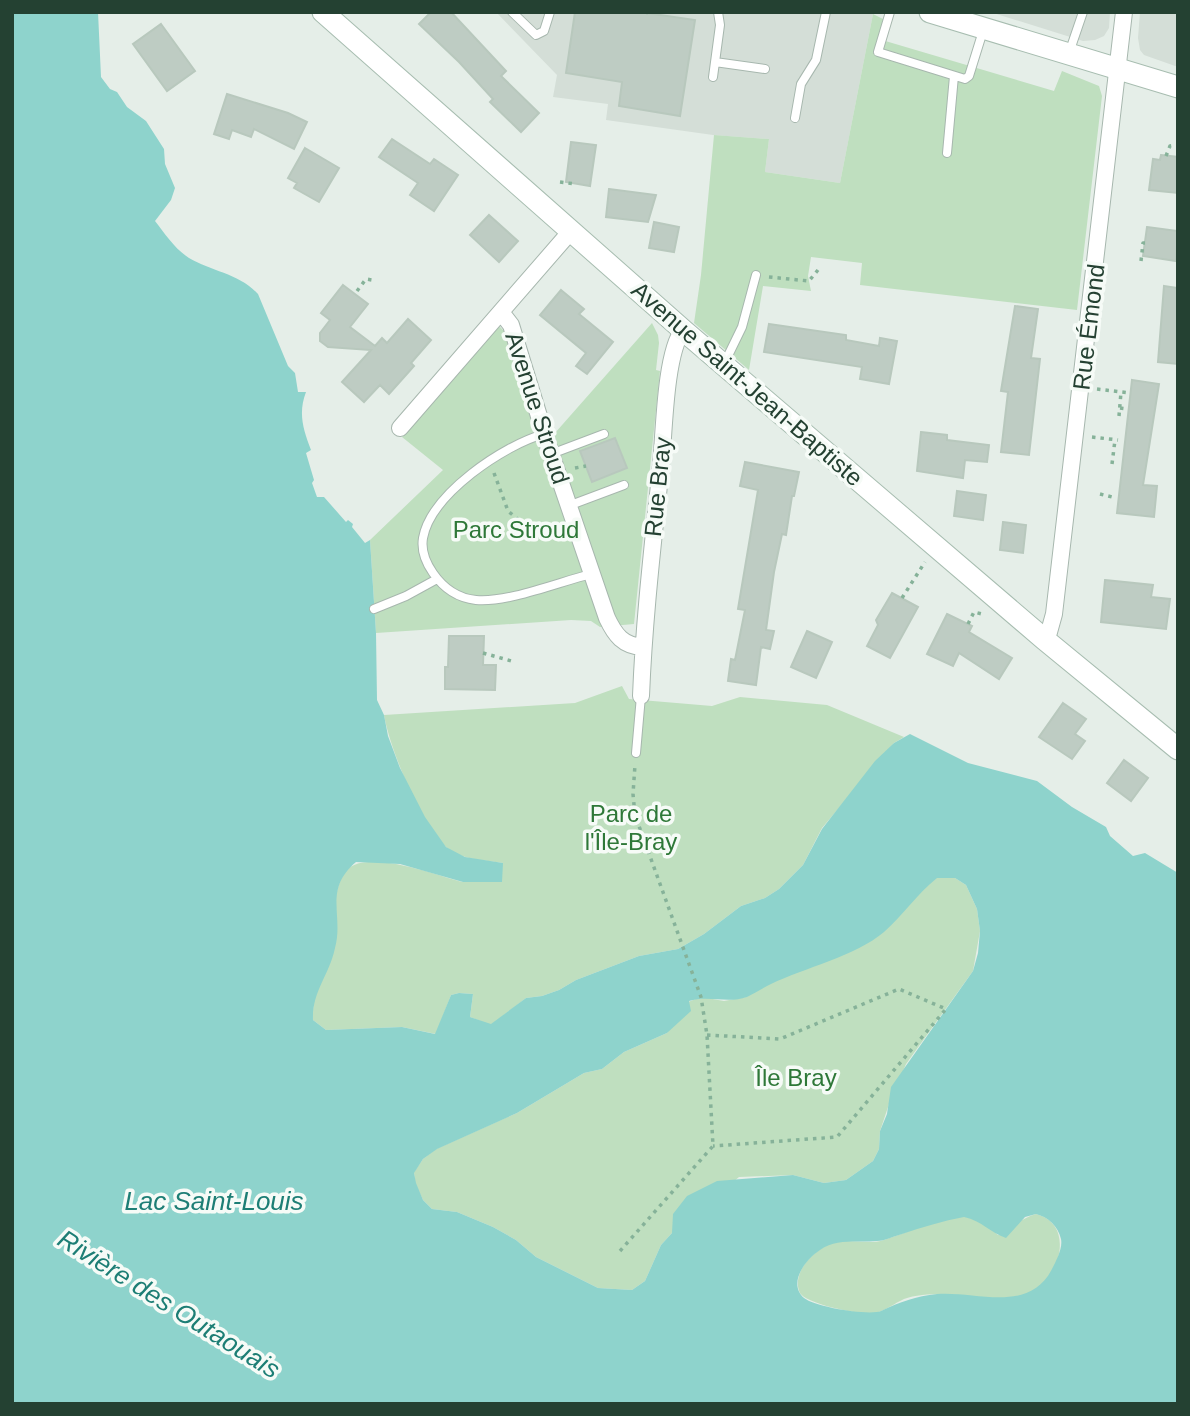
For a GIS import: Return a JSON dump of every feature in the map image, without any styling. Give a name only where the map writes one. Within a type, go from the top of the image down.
[{"type":"street","name":"Avenue Saint-Jean-Baptiste","points":[[323,12],[683,330],[1044,639],[1178,749]]},
{"type":"street","points":[[930,12],[963,17],[984,28],[1178,87]]},
{"type":"street","name":"Rue Émond","points":[[1044,639],[1054,614],[1124,12]]},
{"type":"street","points":[[400,428],[571,231]]},
{"type":"street","name":"Avenue Stroud","points":[[501,312],[511,325],[590,574],[612,629],[628,645],[643,647]]},
{"type":"street","name":"Rue Bray","points":[[641,696],[643,647],[672,357],[676,340],[683,330]]},
{"type":"lane","points":[[512,12],[536,35],[544,31],[550,12]]},
{"type":"lane","points":[[713,77],[720,25],[718,12]]},
{"type":"lane","points":[[795,118],[801,84],[816,60],[826,12]]},
{"type":"lane","points":[[890,12],[878,52],[965,79],[969,76],[984,28]]},
{"type":"lane","points":[[1069,54],[1082,12]]},
{"type":"lane","points":[[715,62],[765,69]]},
{"type":"lane","points":[[947,153],[954,76]]},
{"type":"lane","points":[[724,364],[743,327],[756,275]]},
{"type":"lane","points":[[544,434],[522,441],[489,460],[467,477],[431,515],[423,537],[424,553],[442,586],[456,595],[486,601],[590,574]]},
{"type":"lane","points":[[551,454],[604,434]]},
{"type":"lane","points":[[568,506],[624,485]]},
{"type":"lane","points":[[374,609],[437,579]]},
{"type":"lane","points":[[636,753],[641,696]]},
{"type":"path","points":[[1166,156],[1170,146],[1178,145]]},
{"type":"path","points":[[560,182],[575,184]]},
{"type":"path","points":[[1141,261],[1145,243]]},
{"type":"path","points":[[756,275],[809,281],[818,270]]},
{"type":"path","points":[[357,291],[366,279],[372,280]]},
{"type":"path","points":[[1094,389],[1130,393]]},
{"type":"path","points":[[1119,416],[1121,392]]},
{"type":"path","points":[[1120,408],[1128,409]]},
{"type":"path","points":[[1088,437],[1117,440],[1112,464]]},
{"type":"path","points":[[489,460],[508,511],[526,526],[531,539],[574,523]]},
{"type":"path","points":[[1100,494],[1112,497]]},
{"type":"path","points":[[902,598],[928,556]]},
{"type":"path","points":[[968,624],[974,612],[982,614]]},
{"type":"path","points":[[483,653],[515,662]]},
{"type":"path","points":[[636,753],[633,794],[635,815],[701,997],[707,1035],[713,1146]]},
{"type":"path","points":[[620,1251],[713,1146],[837,1137],[946,1009],[898,989],[780,1039],[707,1035]]},
{"type":"shaded area","points":[[496,12],[873,14],[840,183],[765,172],[769,139],[713,135],[606,120],[608,104],[553,97],[557,75]]},
{"type":"shaded area","points":[[990,12],[1110,12],[1109,28],[1104,36],[1083,41]]},
{"type":"shaded area","points":[[1140,12],[1178,12],[1178,67],[1144,55],[1140,50]]},
{"type":"green space","points":[[873,14],[887,21],[882,40],[1054,91],[1062,71],[1099,86],[1102,96],[1077,310],[860,285],[862,263],[811,257],[808,276],[811,291],[763,286],[749,370],[694,323],[714,135],[769,139],[765,172],[840,183]]},
{"type":"green space","name":"Parc Stroud","points":[[652,323],[658,335],[656,370],[660,371],[634,624],[600,627],[591,621],[571,620],[376,633],[370,540],[443,470],[402,437],[495,328],[500,327],[505,332],[538,440],[555,433]]},
{"type":"green space","name":"Parc de l'Île-Bray","points":[[622,686],[629,699],[712,706],[740,697],[827,705],[904,737],[894,743],[822,828],[803,865],[779,889],[765,898],[741,906],[704,934],[678,949],[639,956],[576,980],[559,990],[526,998],[491,1025],[470,1017],[473,994],[459,993],[451,995],[436,1034],[402,1027],[326,1030],[313,1020],[315,997],[330,959],[336,893],[343,875],[352,866],[365,862],[381,862],[463,882],[503,863],[459,855],[446,847],[436,836],[408,785],[384,715],[575,703]]},
{"type":"green space","name":"Île Bray","points":[[937,877],[955,878],[966,885],[977,909],[980,931],[973,971],[906,1064],[890,1101],[880,1131],[879,1149],[873,1161],[846,1180],[824,1183],[793,1175],[739,1177],[672,1233],[661,1245],[645,1281],[632,1290],[598,1288],[536,1257],[516,1240],[493,1227],[457,1212],[432,1209],[423,1200],[415,1183],[414,1172],[423,1159],[436,1149],[517,1113],[584,1073],[602,1069],[624,1052],[667,1033],[688,1002],[701,997],[724,1001],[746,997],[920,891]]},
{"type":"green space","points":[[1036,1214],[1048,1219],[1056,1228],[1060,1249],[1052,1272],[1045,1282],[1026,1295],[1002,1299],[922,1295],[904,1299],[882,1311],[869,1313],[823,1305],[800,1293],[798,1285],[802,1269],[814,1254],[829,1244],[842,1241],[878,1241],[958,1217],[975,1220],[998,1235]]},
{"type":"water","name":"Lac Saint-Louis","points":[[12,12],[98,12],[101,77],[110,89],[117,92],[127,107],[146,121],[164,149],[165,164],[175,188],[171,200],[155,221],[175,246],[189,258],[234,277],[258,294],[288,366],[295,373],[298,392],[306,392],[302,421],[311,450],[306,453],[317,497],[324,497],[346,522],[348,520],[353,524],[352,527],[365,543],[370,540],[377,700],[400,768],[425,817],[446,847],[465,857],[503,863],[502,882],[463,882],[400,864],[356,862],[346,872],[337,893],[335,948],[315,1000],[313,1020],[326,1030],[402,1027],[435,1034],[451,995],[459,993],[473,994],[470,1017],[491,1024],[526,998],[559,990],[576,980],[639,956],[678,949],[704,934],[741,906],[765,898],[779,889],[803,865],[822,829],[875,761],[894,743],[910,734],[968,763],[1037,781],[1072,807],[1106,827],[1110,836],[1133,856],[1145,853],[1178,873],[1178,1404],[12,1404]],"holes":[[[937,878],[955,878],[966,885],[977,909],[980,931],[973,971],[891,1087],[887,1114],[880,1131],[879,1149],[873,1161],[846,1180],[824,1183],[793,1175],[717,1181],[687,1196],[673,1214],[672,1233],[661,1245],[645,1281],[632,1290],[598,1288],[536,1257],[516,1240],[493,1227],[457,1212],[432,1209],[423,1200],[414,1173],[423,1159],[437,1149],[517,1113],[584,1073],[602,1069],[624,1052],[667,1033],[691,1011],[689,1001],[747,997],[784,978],[859,948],[884,932]],[[1036,1214],[1045,1217],[1060,1234],[1059,1254],[1042,1283],[1016,1296],[937,1294],[908,1300],[881,1311],[865,1312],[819,1305],[804,1298],[799,1292],[798,1279],[804,1265],[820,1250],[833,1244],[883,1240],[964,1217],[1006,1238],[1025,1217]]]},
{"type":"building","points":[[431,12],[451,12],[506,71],[501,76],[539,113],[521,132],[490,102],[493,99],[459,62],[419,24]]},
{"type":"building","points":[[575,12],[640,12],[695,20],[680,116],[619,106],[622,82],[566,73]]},
{"type":"building","points":[[161,24],[195,71],[167,91],[133,44]]},
{"type":"building","points":[[227,94],[288,113],[307,122],[294,149],[254,129],[251,137],[232,130],[229,139],[214,134]]},
{"type":"building","points":[[392,139],[430,164],[434,159],[458,175],[434,211],[410,195],[418,183],[379,157]]},
{"type":"building","points":[[571,142],[596,145],[590,186],[566,182]]},
{"type":"building","points":[[305,148],[339,168],[319,202],[294,188],[297,183],[288,178]]},
{"type":"building","points":[[1161,155],[1178,157],[1178,193],[1149,190],[1153,159],[1160,160]]},
{"type":"building","points":[[609,189],[656,195],[648,222],[606,217]]},
{"type":"building","points":[[489,215],[518,241],[499,262],[470,235]]},
{"type":"building","points":[[654,222],[679,227],[674,252],[649,248]]},
{"type":"building","points":[[1147,227],[1178,231],[1176,261],[1143,256]]},
{"type":"building","points":[[343,285],[368,304],[350,327],[375,346],[382,338],[387,343],[408,319],[431,340],[411,363],[414,366],[389,394],[380,385],[364,402],[342,382],[371,350],[328,347],[320,341],[320,333],[330,320],[321,313]]},
{"type":"building","points":[[1164,286],[1178,288],[1178,364],[1158,362]]},
{"type":"building","points":[[561,290],[584,309],[579,314],[613,342],[587,374],[576,366],[586,353],[540,315]]},
{"type":"building","points":[[1015,306],[1038,309],[1031,358],[1040,359],[1029,455],[1001,452],[1008,392],[1001,391]]},
{"type":"building","points":[[769,324],[846,335],[846,340],[879,346],[880,338],[897,341],[889,384],[860,379],[862,367],[764,352]]},
{"type":"building","points":[[1132,380],[1159,384],[1143,485],[1157,486],[1154,517],[1117,513]]},
{"type":"building","points":[[921,432],[947,435],[947,440],[989,445],[987,462],[965,460],[963,478],[917,471]]},
{"type":"building","points":[[615,438],[627,468],[592,482],[580,451]]},
{"type":"building","points":[[745,462],[799,472],[786,535],[782,534],[774,572],[766,630],[774,631],[770,649],[761,647],[756,685],[728,681],[731,659],[735,660],[745,610],[738,609],[758,490],[740,486]]},
{"type":"building","points":[[957,491],[986,495],[983,520],[954,516]]},
{"type":"building","points":[[1003,522],[1026,525],[1023,553],[1000,550]]},
{"type":"building","points":[[1105,580],[1153,585],[1151,597],[1170,599],[1166,629],[1101,622]]},
{"type":"building","points":[[892,593],[918,607],[890,658],[867,646],[878,625],[876,620]]},
{"type":"building","points":[[947,614],[972,626],[969,632],[1012,658],[999,679],[959,653],[953,666],[927,654]]},
{"type":"building","points":[[807,631],[832,642],[816,678],[791,667]]},
{"type":"building","points":[[449,636],[484,636],[483,665],[496,665],[495,690],[445,689]]},
{"type":"building","points":[[1063,703],[1086,719],[1075,734],[1085,741],[1072,759],[1039,737]]},
{"type":"building","points":[[1124,760],[1148,778],[1131,801],[1107,783]]},
{"type":"water label","name":"Rivière des Outaouais","points":[[169,1304]]}]
